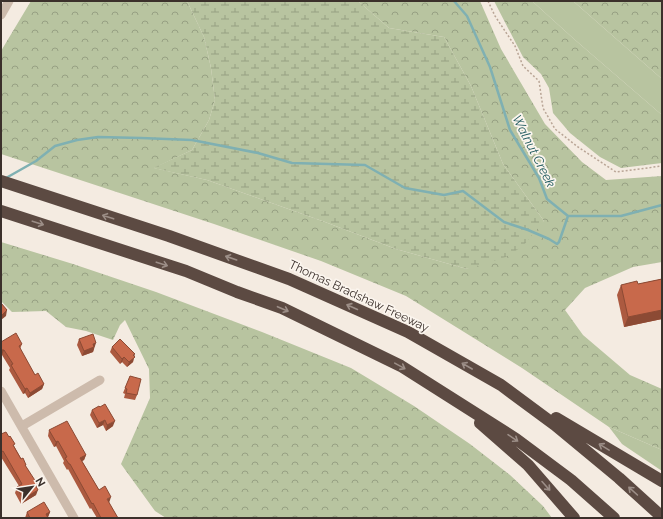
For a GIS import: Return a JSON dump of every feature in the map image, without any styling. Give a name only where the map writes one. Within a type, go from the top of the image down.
[{"type":"highway","name":"Thomas Bradshaw Freeway","points":[[1,181],[169,236],[289,279],[408,332],[501,386],[555,425],[619,478],[662,517]]},
{"type":"highway","points":[[1,211],[186,272],[282,308],[401,366],[446,393],[528,448],[571,480],[614,518]]},
{"type":"highway","points":[[501,386],[662,481]]},
{"type":"highway","points":[[446,393],[528,465],[574,518]]},
{"type":"street","points":[[1,15],[9,1]]},
{"type":"street","points":[[22,426],[100,380]]},
{"type":"street","points":[[1,391],[74,518]]},
{"type":"path","points":[[488,1],[495,16],[515,46],[523,66],[539,81],[544,108],[556,129],[578,147],[616,172],[662,166]]},
{"type":"green space","points":[[31,1],[187,1],[204,37],[211,68],[215,100],[209,120],[192,150],[154,168],[207,180],[396,249],[467,269],[544,221],[503,164],[471,86],[444,37],[389,28],[358,1],[480,1],[501,49],[545,124],[582,162],[606,180],[662,176],[662,262],[633,267],[585,288],[565,310],[583,335],[630,375],[662,389],[662,450],[609,427],[522,368],[406,296],[321,261],[1,154],[1,51]]},
{"type":"green space","points":[[187,1],[358,1],[389,28],[444,37],[471,86],[503,164],[544,221],[523,246],[506,257],[467,269],[396,249],[207,180],[153,168],[192,150],[209,120],[215,100],[211,68],[204,37]]},
{"type":"green space","points":[[494,1],[532,1],[662,115],[662,163],[621,168],[600,157],[570,133],[553,113],[549,88],[541,74],[523,57]]},
{"type":"green space","points":[[532,1],[573,1],[662,79],[662,115],[574,39]]},
{"type":"green space","points":[[573,1],[662,1],[662,79]]},
{"type":"green space","points":[[1,242],[156,292],[262,332],[351,368],[414,406],[470,444],[510,475],[543,506],[552,518],[166,518],[155,511],[121,464],[150,398],[149,369],[125,320],[120,325],[113,340],[86,331],[66,327],[46,311],[12,312],[1,301]]},
{"type":"green space","points":[[609,427],[662,450],[662,471],[622,444]]},
{"type":"building","points":[[662,279],[662,310],[628,317],[621,285],[637,281],[638,284]]},
{"type":"building","points":[[1,303],[7,310],[1,316]]},
{"type":"building","points":[[16,333],[22,344],[19,346],[35,375],[38,373],[44,384],[30,393],[27,388],[25,389],[11,365],[13,364],[1,348],[1,342]]},
{"type":"building","points":[[93,334],[96,343],[93,344],[94,347],[84,351],[79,339]]},
{"type":"building","points":[[120,339],[135,354],[133,355],[135,357],[129,362],[124,357],[122,359],[112,347]]},
{"type":"building","points":[[130,376],[141,379],[137,395],[126,393],[127,389],[125,388]]},
{"type":"building","points":[[105,404],[115,421],[107,425],[105,420],[99,423],[92,410]]},
{"type":"building","points":[[67,421],[86,455],[80,458],[99,490],[105,486],[111,497],[107,499],[118,518],[101,518],[70,464],[65,458],[67,457],[58,441],[56,442],[49,430]]},
{"type":"building","points":[[6,432],[15,444],[13,445],[21,459],[23,458],[25,465],[38,485],[36,486],[38,490],[23,499],[17,487],[22,484],[3,451],[1,452],[1,434]]},
{"type":"building","points":[[44,502],[50,512],[46,514],[48,518],[30,518],[27,512]]},
{"type":"waterway","name":"Walnut Creek","points":[[454,1],[467,16],[490,67],[510,130],[539,178],[547,199],[568,216],[621,216],[662,205]]},
{"type":"waterway","points":[[6,178],[36,161],[55,146],[77,140],[98,137],[192,140],[258,153],[292,163],[365,165],[405,188],[444,195],[463,191],[504,222],[528,230],[557,244],[568,216]]}]
